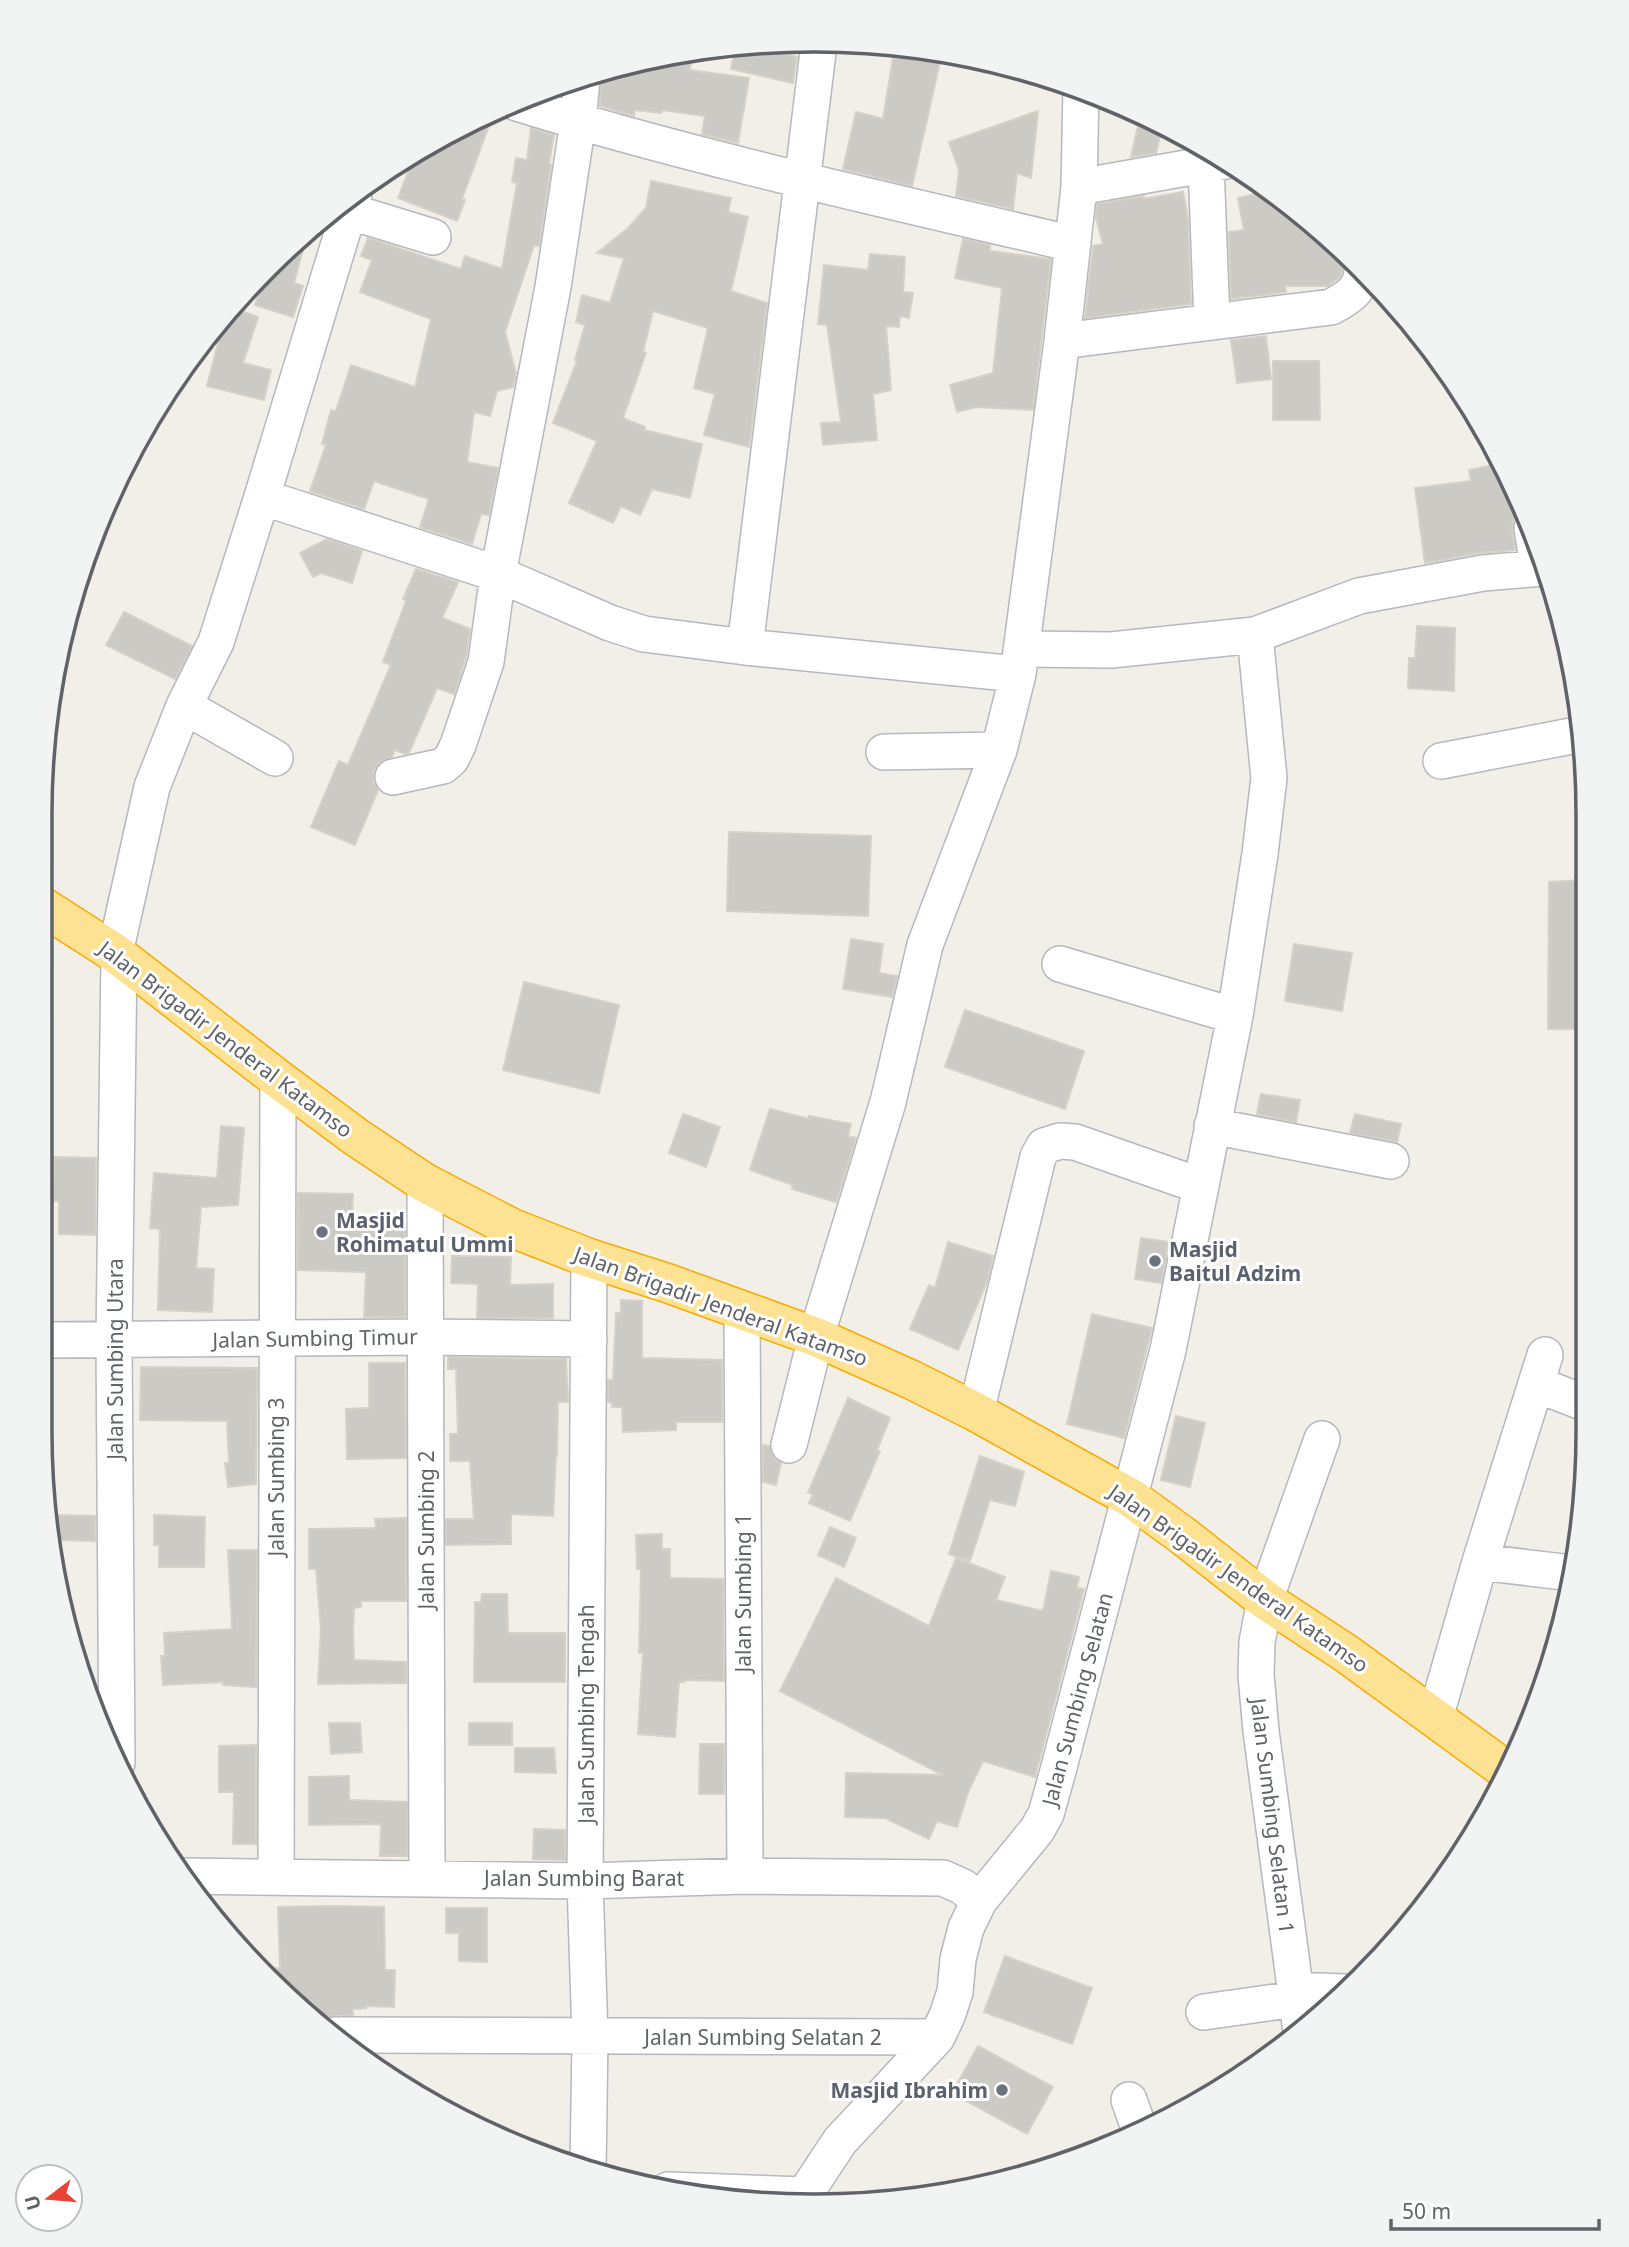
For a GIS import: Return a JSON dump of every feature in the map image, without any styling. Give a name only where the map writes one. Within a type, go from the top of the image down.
[{"type":"highway","name":"Jalan Brigadir Jenderal Katamso","points":[[52,913],[117,955],[356,1137],[425,1182],[512,1228],[589,1258],[816,1337],[976,1412],[1131,1498],[1265,1600],[1347,1654],[1500,1766]]},
{"type":"street","points":[[745,647],[818,52]]},
{"type":"street","points":[[393,777],[443,766],[451,759],[486,662],[498,574],[553,288],[581,89]]},
{"type":"street","points":[[789,1445],[816,1337],[888,1102],[925,946],[999,750],[1021,662],[1073,244],[1079,187],[1081,101]]},
{"type":"street","points":[[532,108],[803,180],[1073,244]]},
{"type":"street","points":[[1079,187],[1210,164]]},
{"type":"street","points":[[1212,322],[1216,167]]},
{"type":"street","points":[[355,207],[433,237]]},
{"type":"street","name":"Jalan Sumbing Utara","points":[[117,1737],[114,1340],[117,955],[152,787],[184,706],[216,642],[262,497],[342,217]]},
{"type":"street","points":[[1062,341],[1331,307],[1346,299],[1357,289],[1359,282]]},
{"type":"street","points":[[262,497],[498,574],[610,623],[644,634],[745,647],[1021,662],[1255,635],[1359,596],[1483,573],[1535,568]]},
{"type":"street","name":"Jalan Sumbing Selatan","points":[[804,2194],[840,2141],[937,2037],[955,1992],[958,1959],[979,1901],[1026,1844],[1046,1814],[1168,1350],[1235,1017],[1269,778],[1255,635]]},
{"type":"street","points":[[184,706],[275,758]]},
{"type":"street","points":[[1441,761],[1572,736]]},
{"type":"street","points":[[884,752],[999,750]]},
{"type":"street","points":[[1059,964],[1235,1017]]},
{"type":"street","name":"Jalan Sumbing 3","points":[[276,1875],[278,1079]]},
{"type":"street","points":[[1212,1126],[1391,1161]]},
{"type":"street","points":[[976,1412],[1038,1157],[1044,1146],[1060,1141],[1075,1142],[1201,1186]]},
{"type":"street","name":"Jalan Sumbing 2","points":[[425,1182],[427,1878]]},
{"type":"street","name":"Jalan Sumbing Tengah","points":[[588,2160],[590,2037],[585,1881],[589,1258]]},
{"type":"street","name":"Jalan Sumbing 1","points":[[742,1310],[745,1876]]},
{"type":"street","name":"Jalan Sumbing Timur","points":[[52,1340],[425,1337],[589,1339]]},
{"type":"street","points":[[1435,1718],[1540,1370],[1576,1396]]},
{"type":"street","name":"Jalan Sumbing Selatan 1","points":[[1297,2007],[1256,1675],[1257,1642],[1265,1600],[1322,1438]]},
{"type":"street","points":[[1480,1562],[1563,1572]]},
{"type":"street","name":"Jalan Sumbing Barat","points":[[195,1875],[585,1881],[745,1876],[943,1878],[963,1887],[979,1901]]},
{"type":"street","points":[[1204,2012],[1297,2007],[1324,1998]]},
{"type":"street","name":"Jalan Sumbing Selatan 2","points":[[349,2035],[937,2037]]},
{"type":"building","points":[[782,53],[797,57],[793,83],[731,69],[734,57]]},
{"type":"building","points":[[893,57],[940,63],[912,186],[843,169],[856,112],[883,119]]},
{"type":"building","points":[[691,63],[690,70],[749,78],[738,143],[702,134],[705,116],[662,110],[661,113],[635,110],[634,116],[600,106],[601,83],[666,67]]},
{"type":"building","points":[[1038,111],[1031,178],[1017,173],[1013,209],[956,196],[959,170],[949,142]]},
{"type":"building","points":[[489,126],[462,199],[465,200],[457,221],[398,198],[408,172]]},
{"type":"building","points":[[1138,126],[1160,135],[1156,153],[1131,157]]},
{"type":"building","points":[[531,128],[554,135],[551,165],[539,246],[534,245],[505,332],[516,373],[513,387],[497,391],[490,416],[474,412],[467,462],[498,468],[489,515],[481,514],[472,544],[420,527],[429,499],[374,481],[364,509],[310,491],[326,445],[322,444],[331,410],[336,411],[351,365],[415,387],[431,319],[360,292],[372,260],[361,256],[368,238],[461,269],[465,256],[502,269],[517,183],[512,182],[516,158],[527,160]]},
{"type":"building","points":[[651,181],[731,198],[728,212],[748,217],[731,291],[767,303],[749,447],[704,435],[715,394],[694,388],[708,328],[653,311],[643,352],[646,353],[623,418],[645,427],[644,430],[702,444],[690,498],[652,489],[640,515],[621,506],[613,523],[569,503],[597,441],[553,423],[577,361],[575,360],[585,325],[576,322],[582,295],[610,303],[624,258],[597,253],[627,229],[646,208]]},
{"type":"building","points":[[1183,192],[1188,219],[1191,304],[1085,318],[1093,246],[1103,244],[1096,218],[1097,204]]},
{"type":"building","points":[[1256,194],[1278,210],[1344,267],[1340,277],[1328,286],[1285,286],[1286,292],[1231,299],[1229,232],[1244,230],[1238,198]]},
{"type":"building","points":[[963,239],[990,245],[990,251],[1051,259],[1033,410],[976,407],[957,412],[950,385],[993,373],[1002,288],[955,278]]},
{"type":"building","points":[[302,251],[294,283],[303,286],[293,317],[255,305],[258,295]]},
{"type":"building","points":[[870,254],[905,257],[903,292],[913,293],[909,318],[900,316],[899,327],[886,326],[891,390],[873,394],[877,440],[823,445],[821,423],[841,422],[827,325],[818,324],[824,265],[868,270]]},
{"type":"building","points":[[243,311],[258,317],[243,363],[271,370],[264,400],[207,386],[218,343]]},
{"type":"building","points":[[1266,336],[1271,379],[1237,383],[1231,340]]},
{"type":"building","points":[[1273,361],[1319,361],[1320,420],[1273,420]]},
{"type":"building","points":[[1491,465],[1516,518],[1512,530],[1515,550],[1479,553],[1425,563],[1415,488],[1471,481],[1469,470]]},
{"type":"building","points":[[327,539],[362,551],[352,583],[321,573],[313,577],[300,553]]},
{"type":"building","points":[[416,569],[458,582],[442,618],[470,629],[466,657],[454,694],[437,688],[409,753],[395,750],[392,757],[380,762],[374,770],[373,781],[378,790],[355,845],[311,827],[339,761],[348,765],[391,665],[383,662],[406,601],[403,599]]},
{"type":"building","points":[[124,612],[192,646],[175,679],[106,645]]},
{"type":"building","points":[[1417,626],[1455,628],[1454,691],[1408,688],[1409,658],[1415,658]]},
{"type":"building","points":[[729,832],[871,836],[868,916],[727,911]]},
{"type":"building","points":[[1576,880],[1576,1029],[1548,1029],[1549,882]]},
{"type":"building","points":[[851,939],[883,944],[879,973],[897,976],[892,997],[843,989]]},
{"type":"building","points":[[1294,944],[1352,953],[1342,1011],[1285,1001]]},
{"type":"building","points":[[524,982],[619,1005],[599,1093],[503,1070]]},
{"type":"building","points":[[965,1010],[1084,1051],[1065,1109],[945,1067]]},
{"type":"building","points":[[1261,1094],[1300,1100],[1296,1122],[1257,1114]]},
{"type":"building","points":[[770,1109],[809,1119],[809,1116],[851,1124],[848,1136],[856,1138],[836,1202],[792,1189],[793,1185],[750,1170]]},
{"type":"building","points":[[683,1114],[720,1127],[706,1167],[669,1153]]},
{"type":"building","points":[[1355,1114],[1401,1124],[1397,1142],[1350,1133]]},
{"type":"building","points":[[221,1126],[244,1128],[238,1205],[201,1207],[196,1268],[214,1269],[212,1312],[158,1310],[160,1229],[150,1228],[154,1173],[217,1178]]},
{"type":"building","points":[[54,1157],[96,1158],[95,1235],[59,1234],[59,1201],[53,1201]]},
{"type":"building","points":[[298,1193],[353,1194],[352,1218],[405,1219],[405,1317],[364,1317],[366,1272],[298,1270]]},
{"type":"building","name":"Masjid Baitul Adzim","points":[[1141,1238],[1169,1242],[1161,1283],[1135,1279]]},
{"type":"building","points":[[948,1242],[993,1256],[987,1282],[958,1350],[910,1329],[929,1285],[935,1288]]},
{"type":"building","points":[[452,1256],[511,1257],[510,1285],[553,1284],[553,1318],[477,1318],[478,1284],[451,1283]]},
{"type":"building","points":[[621,1300],[642,1301],[642,1358],[722,1360],[722,1422],[676,1422],[676,1430],[623,1432],[622,1407],[612,1407],[613,1403],[608,1402],[608,1380],[613,1380],[616,1313],[621,1313]]},
{"type":"building","points":[[1092,1314],[1152,1328],[1124,1438],[1067,1424]]},
{"type":"building","points":[[448,1357],[566,1359],[568,1402],[558,1402],[553,1516],[511,1514],[511,1544],[446,1545],[446,1519],[474,1519],[470,1461],[450,1461],[450,1434],[458,1434],[456,1369],[448,1369]]},
{"type":"building","points":[[369,1363],[405,1363],[406,1458],[347,1459],[346,1409],[369,1408]]},
{"type":"building","points":[[141,1367],[257,1368],[256,1484],[228,1487],[225,1463],[229,1463],[227,1421],[140,1420]]},
{"type":"building","points":[[848,1398],[890,1418],[877,1450],[880,1451],[850,1521],[809,1503],[813,1494],[808,1493]]},
{"type":"building","points":[[1176,1416],[1205,1423],[1190,1487],[1161,1480]]},
{"type":"building","points":[[763,1445],[769,1446],[775,1459],[781,1463],[776,1485],[763,1482]]},
{"type":"building","points":[[980,1456],[1024,1472],[1015,1506],[990,1500],[970,1561],[949,1554]]},
{"type":"building","points":[[57,1515],[95,1516],[95,1541],[60,1540]]},
{"type":"building","points":[[154,1515],[205,1517],[204,1567],[159,1567],[159,1545],[154,1545]]},
{"type":"building","points":[[406,1518],[406,1601],[361,1601],[361,1607],[354,1608],[353,1631],[354,1660],[406,1662],[406,1683],[318,1684],[321,1629],[316,1569],[309,1569],[309,1529],[376,1528],[375,1519]]},
{"type":"building","points":[[830,1527],[856,1538],[844,1567],[818,1555]]},
{"type":"building","points":[[662,1534],[662,1549],[670,1549],[670,1578],[723,1579],[724,1681],[679,1682],[675,1737],[638,1734],[643,1653],[639,1653],[641,1569],[637,1569],[636,1535]]},
{"type":"building","points":[[228,1550],[257,1550],[256,1687],[223,1685],[223,1682],[163,1685],[161,1656],[165,1656],[164,1633],[232,1629]]},
{"type":"building","points":[[956,1558],[1005,1577],[996,1600],[1043,1611],[1051,1571],[1079,1577],[1077,1588],[1084,1589],[1035,1777],[983,1761],[969,1790],[957,1827],[937,1821],[929,1839],[885,1818],[845,1817],[846,1773],[943,1775],[780,1691],[836,1578],[929,1626]]},
{"type":"building","points":[[482,1594],[507,1594],[508,1633],[565,1633],[565,1682],[474,1682],[475,1602],[481,1602]]},
{"type":"building","points":[[329,1723],[360,1723],[362,1752],[331,1754]]},
{"type":"building","points":[[469,1723],[512,1723],[512,1745],[469,1745]]},
{"type":"building","points":[[700,1744],[724,1744],[724,1794],[699,1794]]},
{"type":"building","points":[[256,1745],[256,1844],[233,1844],[234,1792],[219,1792],[219,1746]]},
{"type":"building","points":[[515,1748],[554,1748],[556,1773],[515,1772]]},
{"type":"building","points":[[349,1776],[349,1800],[407,1802],[407,1856],[380,1856],[381,1824],[309,1825],[309,1777]]},
{"type":"building","points":[[534,1829],[565,1830],[565,1860],[533,1859]]},
{"type":"building","points":[[278,1907],[384,1907],[385,1970],[395,1970],[394,2007],[366,2006],[353,2009],[353,2015],[327,2017],[312,2005],[274,1968],[280,1968]]},
{"type":"building","points":[[446,1908],[487,1908],[487,1962],[459,1961],[459,1933],[446,1933]]},
{"type":"building","points":[[1005,1956],[1092,1988],[1072,2044],[984,2012]]},
{"type":"building","name":"Masjid Ibrahim","points":[[978,2046],[1053,2087],[1027,2134],[952,2093]]},
{"type":"place","name":"Masjid Rohimatul Ummi","points":[[322,1232]]},
{"type":"place","name":"Masjid Baitul Adzim","points":[[1155,1261]]},
{"type":"place","name":"Masjid Ibrahim","points":[[1002,2090]]}]
